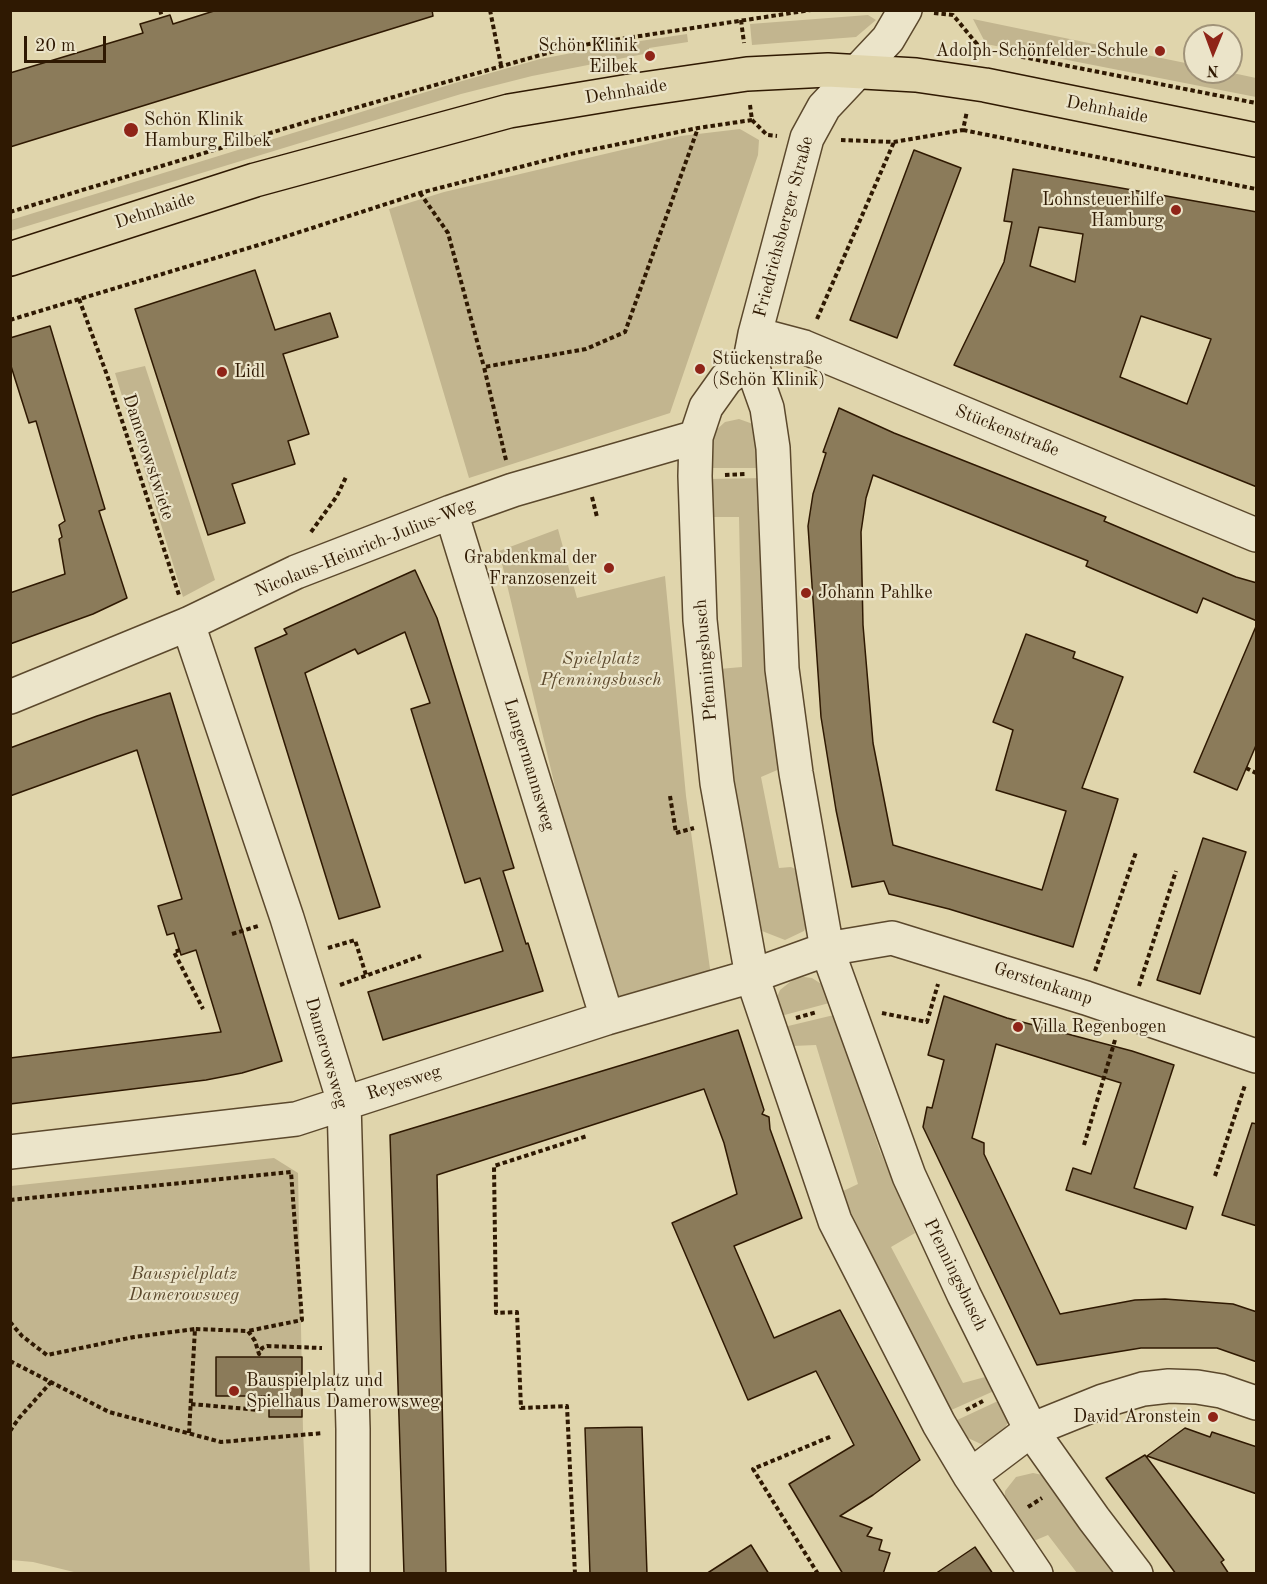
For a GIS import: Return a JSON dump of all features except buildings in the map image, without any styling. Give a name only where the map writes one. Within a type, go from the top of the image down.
[{"type":"main road","name":"Dehnhaide","points":[[10,259],[255,180],[509,111],[747,74],[799,70],[857,70],[916,75],[974,83],[1257,140]]},
{"type":"street","name":"Friedrichsberger Straße","points":[[753,347],[807,138],[824,107],[888,39],[905,10]]},
{"type":"street","name":"Stückenstraße","points":[[753,347],[804,347],[1257,535]]},
{"type":"street","name":"Pfenningsbusch","points":[[753,347],[714,394],[699,425],[696,437],[695,476],[700,620],[716,772],[752,976],[836,1221],[939,1424],[970,1476],[1036,1574]]},
{"type":"street","name":"Pfenningsbusch","points":[[753,347],[767,408],[773,448],[782,669],[796,773],[827,950],[909,1176],[1010,1388],[1031,1430],[1136,1574]]},
{"type":"street","name":"Nicolaus-Heinrich-Julius-Weg","points":[[10,697],[188,624],[296,572],[451,512],[513,490],[696,437]]},
{"type":"street","name":"Langermannsweg","points":[[451,512],[607,1018]]},
{"type":"street","name":"Damerowsweg","points":[[188,624],[344,1102],[353,1429],[353,1574]]},
{"type":"street","name":"Gerstenkamp","points":[[827,950],[892,938],[1086,998],[1255,1056]]},
{"type":"street","points":[[752,976],[827,950]]},
{"type":"street","name":"Reyesweg","points":[[10,1152],[296,1119],[607,1018],[752,976]]},
{"type":"street","points":[[970,1476],[1031,1430],[1103,1401],[1152,1388],[1197,1387],[1221,1391],[1257,1403]]},
{"type":"path","points":[[160,10],[162,17]]},
{"type":"path","points":[[490,10],[501,65]]},
{"type":"path","points":[[10,212],[501,65],[594,43],[811,10]]},
{"type":"path","points":[[977,48],[1257,103]]},
{"type":"path","points":[[10,320],[286,237],[420,193],[570,154],[698,128],[752,120]]},
{"type":"path","points":[[483,367],[586,349],[625,332],[698,128]]},
{"type":"path","points":[[963,130],[1257,189]]},
{"type":"path","points":[[804,347],[894,142]]},
{"type":"path","points":[[420,193],[448,233],[513,490]]},
{"type":"path","name":"Damerowstwiete","points":[[79,299],[107,375],[188,624]]},
{"type":"path","points":[[695,476],[774,473]]},
{"type":"path","points":[[296,572],[307,537],[337,496],[346,477]]},
{"type":"path","points":[[594,506],[597,517]]},
{"type":"path","points":[[1246,768],[1257,773]]},
{"type":"path","points":[[670,796],[676,833],[691,829]]},
{"type":"path","points":[[1086,998],[1137,852]]},
{"type":"path","points":[[1084,1145],[1176,871]]},
{"type":"path","points":[[298,956],[355,940],[366,975]]},
{"type":"path","points":[[180,950],[174,952],[202,1009]]},
{"type":"path","points":[[769,1025],[846,1004],[927,1022],[947,954]]},
{"type":"path","points":[[310,995],[421,956]]},
{"type":"path","points":[[1215,1176],[1255,1056]]},
{"type":"path","points":[[575,1574],[567,1406],[521,1408],[516,1312],[496,1313],[494,1166],[587,1136]]},
{"type":"path","points":[[10,1200],[291,1172],[302,1320],[248,1332],[195,1329],[134,1337],[47,1355],[21,1336],[10,1322]]},
{"type":"path","points":[[189,1433],[195,1329]]},
{"type":"path","points":[[248,1332],[255,1341],[259,1354],[262,1348],[267,1346],[351,1348]]},
{"type":"path","points":[[10,1361],[109,1412],[221,1442],[353,1429]]},
{"type":"path","points":[[10,1431],[52,1381]]},
{"type":"path","points":[[939,1424],[1010,1388]]},
{"type":"path","points":[[191,1404],[259,1410]]},
{"type":"path","points":[[818,1574],[753,1468],[832,1436]]},
{"type":"path","points":[[1002,1524],[1068,1481]]},
{"type":"green space","points":[[868,15],[876,20],[856,37],[752,45],[750,24]]},
{"type":"green space","points":[[973,19],[1183,63],[1183,83],[986,44]]},
{"type":"green space","points":[[687,34],[688,42],[649,48],[649,53],[532,76],[461,94],[11,231],[11,220],[455,83],[540,59]]},
{"type":"green space","points":[[1243,75],[1256,78],[1256,97],[1190,84],[1243,84]]},
{"type":"green space","points":[[740,129],[759,140],[758,155],[670,413],[469,478],[389,209],[444,192],[681,136]]},
{"type":"green space","points":[[145,366],[215,580],[183,597],[115,373]]},
{"type":"green space","points":[[739,419],[753,424],[763,468],[710,468],[710,440],[714,432],[725,422]]},
{"type":"green space","points":[[765,478],[782,768],[761,777],[779,868],[791,867],[802,872],[811,916],[804,931],[785,940],[762,931],[754,900],[735,808],[719,669],[742,667],[739,517],[708,517],[708,479]]},
{"type":"green space","name":"Spielplatz Pfenningsbusch","points":[[558,529],[577,598],[665,576],[686,796],[711,976],[613,1002],[562,816],[499,551]]},
{"type":"green space","points":[[795,978],[812,978],[826,987],[833,1002],[777,1017],[775,1002],[780,990]]},
{"type":"green space","points":[[834,1015],[880,1151],[915,1233],[891,1247],[963,1383],[985,1377],[994,1391],[949,1411],[841,1192],[858,1184],[816,1045],[792,1046],[784,1027]]},
{"type":"green space","name":"Bauspielplatz Damerowsweg","points":[[274,1158],[298,1173],[303,1431],[310,1573],[82,1574],[33,1562],[11,1560],[11,1186]]},
{"type":"green space","points":[[998,1401],[1009,1420],[1005,1428],[993,1441],[981,1444],[968,1438],[955,1421]]},
{"type":"green space","points":[[1033,1473],[1048,1476],[1120,1573],[1077,1573],[1048,1535],[1029,1543],[1004,1506],[1005,1491],[1016,1477]]},
{"type":"place","name":"Adolph-Schönfelder-Schule","points":[[1160,51]]},
{"type":"place","name":"Schön Klinik Eilbek","points":[[650,56]]},
{"type":"place","name":"Schön Klinik Hamburg Eilbek","points":[[131,130]]},
{"type":"place","name":"Lohnsteuerhilfe Hamburg","points":[[1176,210]]},
{"type":"place","name":"Stückenstraße (Schön Klinik)","points":[[700,369]]},
{"type":"place","name":"Lidl","points":[[222,372]]},
{"type":"place","name":"Grabdenkmal der Franzosenzeit","points":[[609,568]]},
{"type":"place","name":"Johann Pahlke","points":[[806,593]]},
{"type":"place","name":"Villa Regenbogen","points":[[1018,1027]]},
{"type":"place","name":"Bauspielplatz und Spielhaus Damerowsweg","points":[[234,1391]]},
{"type":"place","name":"David Aronstein","points":[[1213,1417]]}]
